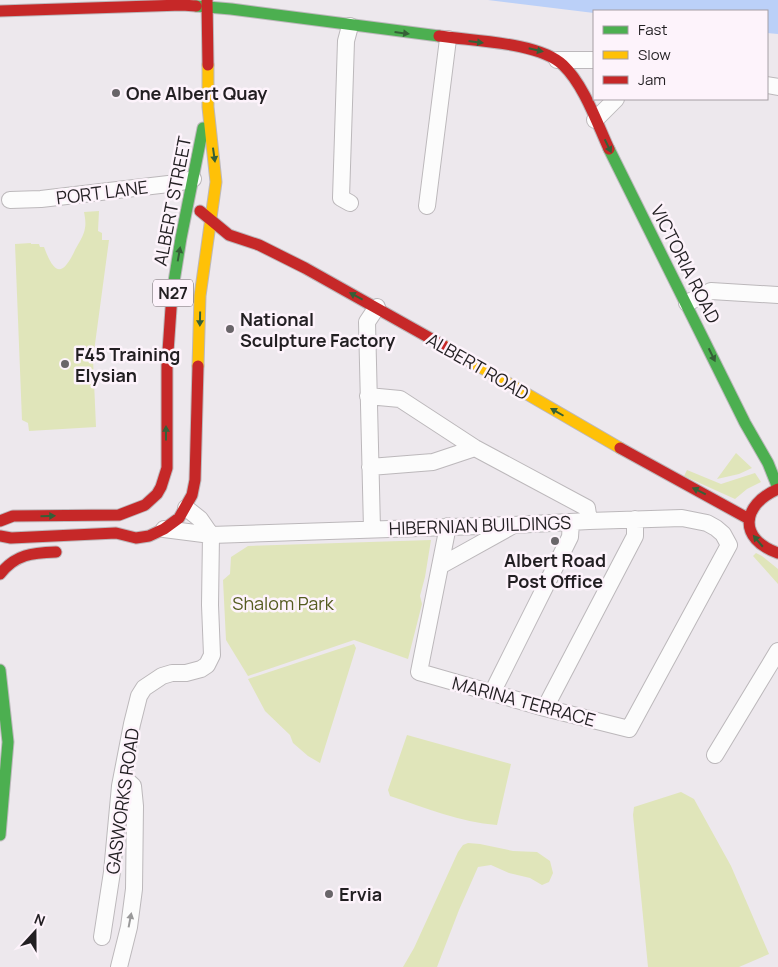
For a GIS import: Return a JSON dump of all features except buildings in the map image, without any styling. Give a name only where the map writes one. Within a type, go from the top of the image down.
[{"type":"main road","points":[[0,11],[207,4],[350,26],[536,50],[557,60]]},
{"type":"main road","name":"ALBERT STREET","points":[[186,508],[192,495],[195,480],[200,296],[216,171],[208,107],[207,4]]},
{"type":"main road","name":"VICTORIA ROAD","points":[[557,60],[564,65],[573,78],[595,120],[746,424],[776,477],[778,488]]},
{"type":"main road","name":"ALBERT STREET","points":[[0,521],[13,516],[119,515],[130,513],[148,504],[164,482],[167,468],[168,331],[177,265],[208,107]]},
{"type":"main road","name":"ALBERT ROAD","points":[[189,203],[229,235],[266,249],[377,307],[676,480],[711,497],[745,517]]},
{"type":"main road","points":[[778,488],[758,498],[745,517],[756,540],[763,547],[778,553]]},
{"type":"main road","name":"N27","points":[[119,546],[164,529],[179,518],[186,508]]},
{"type":"main road","name":"N27","points":[[0,536],[10,538],[116,533],[136,538]]},
{"type":"main road","points":[[0,574],[19,556],[69,551]]},
{"type":"main road","points":[[0,670],[8,742],[0,834]]},
{"type":"street","points":[[350,26],[346,41],[342,198],[350,203]]},
{"type":"street","points":[[427,206],[448,38]]},
{"type":"street","points":[[557,60],[593,60]]},
{"type":"street","points":[[595,120],[615,100]]},
{"type":"street","name":"PORT LANE","points":[[10,200],[41,199],[176,183],[193,179]]},
{"type":"street","points":[[686,303],[710,291],[778,295]]},
{"type":"street","name":"HIBERNIAN BUILDINGS","points":[[372,529],[367,322],[377,307]]},
{"type":"street","name":"HIBERNIAN BUILDINGS","points":[[368,396],[400,399],[475,448],[587,508],[589,520]]},
{"type":"street","points":[[370,467],[433,462],[475,448]]},
{"type":"street","points":[[186,508],[200,519],[211,534]]},
{"type":"street","points":[[716,528],[745,517]]},
{"type":"street","name":"HIBERNIAN BUILDINGS","points":[[164,529],[211,534],[682,518],[708,523],[716,528]]},
{"type":"street","points":[[545,708],[636,536],[635,519]]},
{"type":"street","points":[[492,693],[570,537],[571,522]]},
{"type":"street","points":[[440,566],[514,525]]},
{"type":"street","points":[[440,566],[448,526]]},
{"type":"street","name":"MARINA TERRACE","points":[[440,566],[419,672],[629,730],[729,545],[723,534],[716,528]]},
{"type":"street","name":"GASWORKS ROAD","points":[[102,937],[112,872],[122,776],[139,696],[144,688],[162,676],[201,669],[210,660],[212,655],[210,605],[211,534]]},
{"type":"street","points":[[716,755],[778,651]]},
{"type":"street","points":[[118,967],[129,927],[134,889],[133,786],[122,776]]},
{"type":"green space","points":[[99,211],[98,231],[102,233],[102,240],[109,240],[93,359],[96,427],[29,431],[28,423],[22,420],[15,244],[39,244],[40,247],[44,247],[51,263],[58,269],[62,268],[70,259],[84,233],[84,212]]},
{"type":"green space","points":[[736,453],[752,468],[739,474],[717,479]]},
{"type":"green space","points":[[687,470],[721,484],[755,473],[761,482],[747,489],[735,499],[684,476]]},
{"type":"green space","name":"Shalom Park","points":[[431,540],[420,596],[422,604],[408,659],[354,640],[248,676],[226,640],[223,580],[230,574],[231,557],[248,546]]},
{"type":"green space","points":[[756,553],[778,569],[778,584],[753,556]]},
{"type":"green space","points":[[354,644],[356,648],[320,763],[308,756],[293,743],[290,735],[265,711],[248,679]]},
{"type":"green space","points":[[407,735],[511,764],[497,825],[456,818],[390,796],[388,790]]},
{"type":"green space","points":[[681,792],[694,799],[731,866],[769,954],[739,967],[648,967],[633,815],[634,807]]},
{"type":"green space","points":[[468,843],[513,851],[537,852],[550,861],[553,873],[549,882],[542,885],[530,878],[509,873],[491,865],[478,867],[437,967],[403,967],[414,948],[458,852],[463,845]]},
{"type":"water","points":[[488,0],[778,0],[778,34],[768,33],[768,10],[593,10],[593,13]]},
{"type":"traffic: fast","points":[[196,6],[439,36]]},
{"type":"traffic: fast","points":[[172,294],[203,128]]},
{"type":"traffic: fast","points":[[609,149],[745,423],[768,463],[778,488]]},
{"type":"traffic: fast","points":[[0,670],[8,742],[0,835]]},
{"type":"traffic: slow","points":[[198,366],[200,296],[216,182],[208,107],[208,65]]},
{"type":"traffic: slow","points":[[444,346],[620,448]]},
{"type":"traffic: jam","points":[[207,0],[208,65]]},
{"type":"traffic: jam","points":[[0,11],[196,6]]},
{"type":"traffic: jam","points":[[439,36],[522,47],[552,57],[571,73],[589,105],[609,149]]},
{"type":"traffic: jam","points":[[200,211],[229,235],[259,245],[305,268],[444,346]]},
{"type":"traffic: jam","points":[[0,521],[13,516],[119,515],[145,505],[157,494],[167,468],[167,366],[172,294]]},
{"type":"traffic: jam","points":[[0,536],[11,538],[116,533],[136,538],[149,536],[164,529],[179,518],[192,495],[195,480],[198,366]]},
{"type":"traffic: jam","points":[[620,448],[749,519]]},
{"type":"traffic: jam","points":[[778,489],[757,504],[751,513],[749,522],[751,531],[756,539],[765,547],[778,553]]},
{"type":"traffic: jam","points":[[0,574],[12,562],[25,556],[56,552]]},
{"type":"place","name":"One Albert Quay","points":[[116,93]]},
{"type":"place","name":"National Sculpture Factory","points":[[230,329]]},
{"type":"place","name":"F45 Training Elysian","points":[[65,364]]},
{"type":"place","name":"Albert Road Post Office","points":[[555,541]]},
{"type":"place","name":"Ervia","points":[[329,894]]}]
